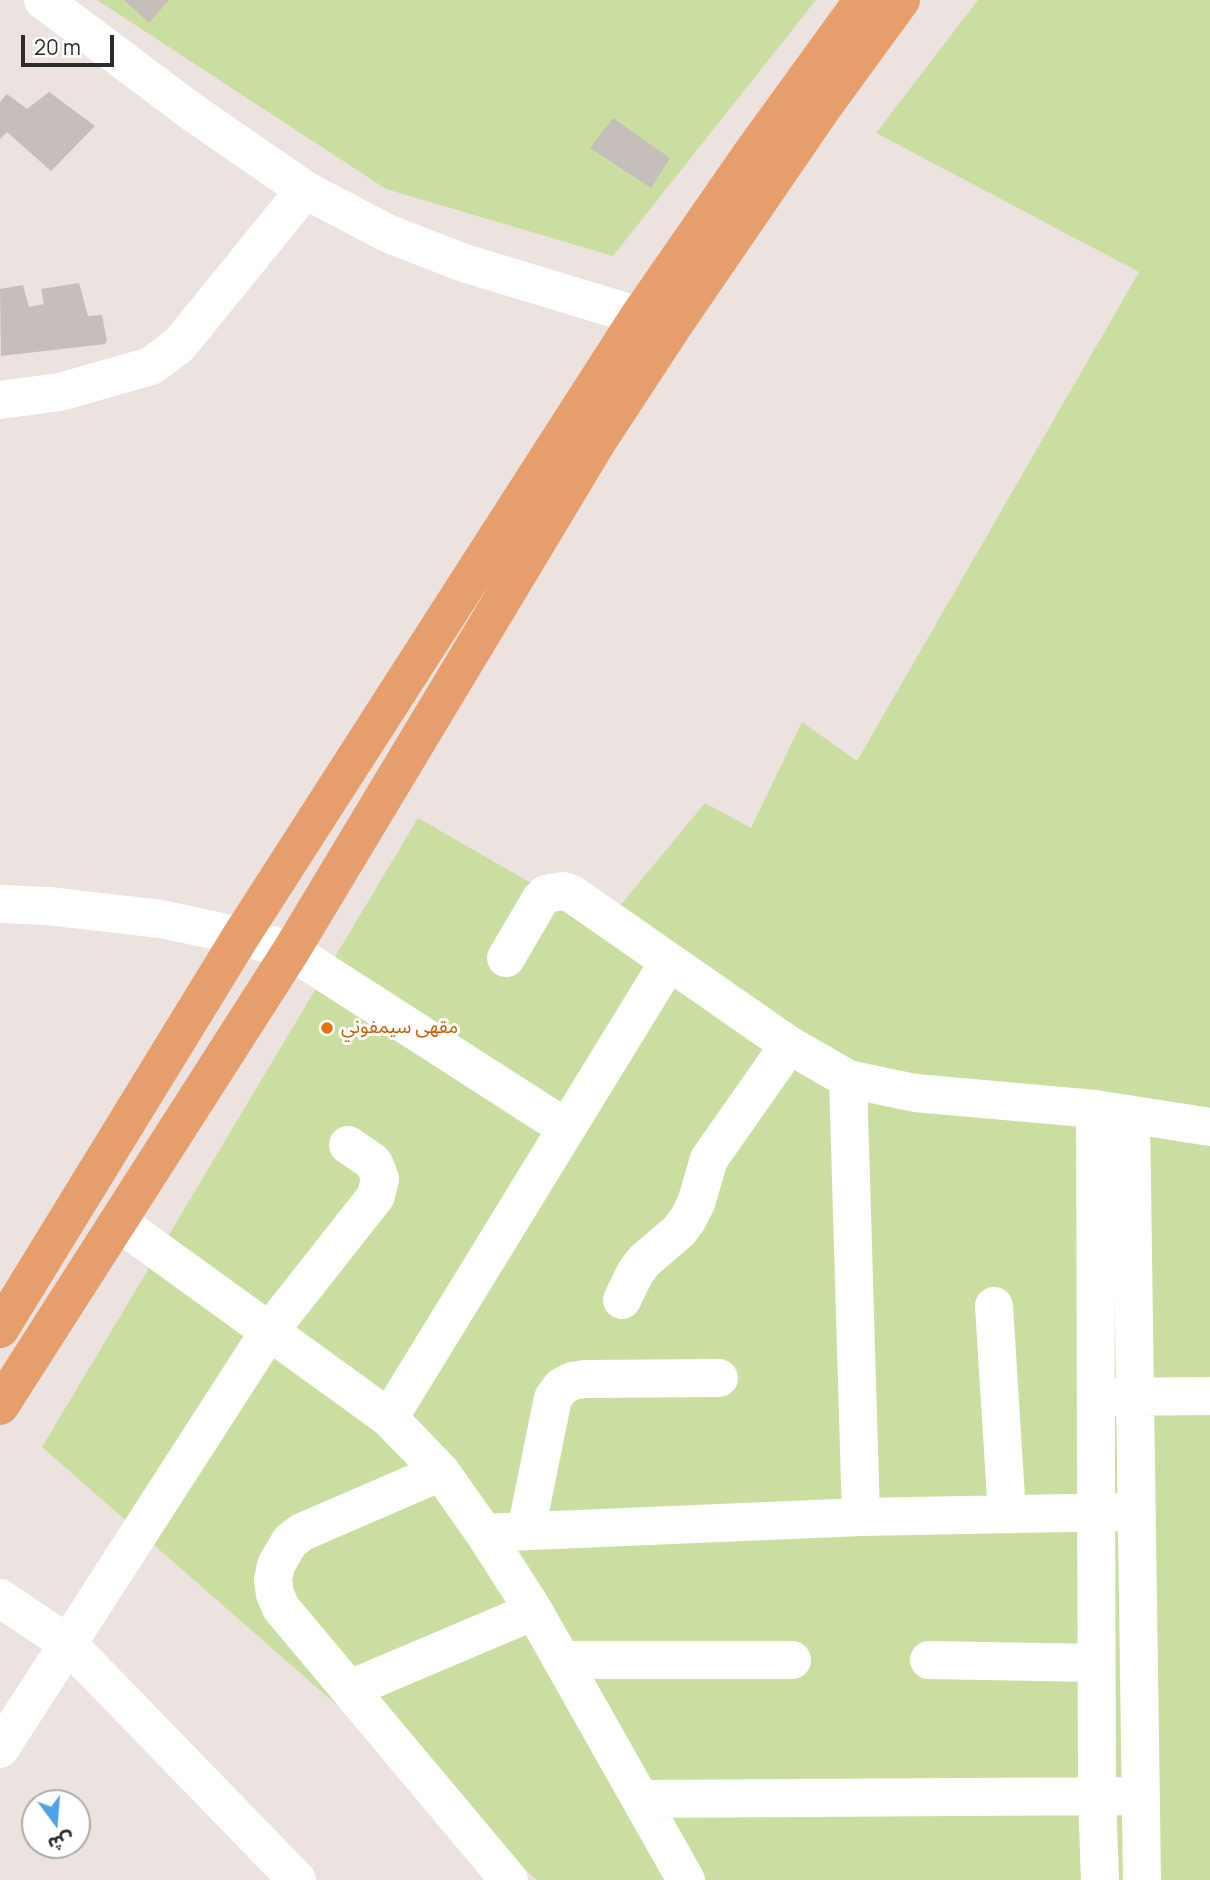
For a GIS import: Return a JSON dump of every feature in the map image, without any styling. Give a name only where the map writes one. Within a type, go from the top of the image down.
[{"type":"main road","points":[[0,1406],[291,951],[599,439],[657,319],[752,153],[863,0]]},
{"type":"main road","points":[[0,1329],[241,936],[657,319],[823,107],[901,0]]},
{"type":"street","points":[[43,0],[192,112],[305,190],[389,234],[464,263],[657,319]]},
{"type":"street","points":[[0,400],[60,391],[150,366],[179,345],[305,190]]},
{"type":"street","points":[[506,958],[540,900],[546,894],[563,891],[572,894],[789,1045],[848,1079],[915,1093],[1113,1112],[1210,1127]]},
{"type":"street","points":[[0,904],[48,906],[161,919],[241,936],[291,951],[566,1128]]},
{"type":"street","points":[[389,1418],[668,963]]},
{"type":"street","points":[[622,1300],[644,1261],[679,1231],[688,1219],[696,1203],[709,1159],[789,1045]]},
{"type":"street","points":[[848,1079],[861,1517]]},
{"type":"street","points":[[1113,1112],[1135,1397],[1142,1880]]},
{"type":"street","points":[[1100,1880],[1094,1398],[1113,1112]]},
{"type":"street","points":[[0,1749],[268,1333],[376,1196],[380,1179],[377,1170],[373,1163],[348,1145]]},
{"type":"street","points":[[118,1223],[389,1418],[441,1472],[534,1611],[686,1880]]},
{"type":"street","points":[[994,1306],[1007,1514]]},
{"type":"street","points":[[526,1531],[550,1410],[553,1398],[561,1387],[572,1381],[585,1379],[719,1378]]},
{"type":"street","points":[[1094,1398],[1210,1396]]},
{"type":"street","points":[[441,1472],[302,1532],[281,1552],[273,1580],[275,1594],[281,1608],[509,1880]]},
{"type":"street","points":[[484,1533],[861,1517],[1136,1512]]},
{"type":"street","points":[[0,1598],[67,1643],[297,1880]]},
{"type":"street","points":[[350,1689],[534,1611]]},
{"type":"street","points":[[562,1660],[792,1660]]},
{"type":"street","points":[[929,1660],[1096,1663]]},
{"type":"street","points":[[642,1799],[1097,1795],[1139,1797]]},
{"type":"green space","points":[[97,0],[816,0],[613,256],[386,189]]},
{"type":"green space","points":[[978,0],[1210,0],[1210,1880],[537,1880],[42,1447],[418,818],[604,925],[705,803],[751,828],[802,722],[857,761],[1139,272],[876,133]]},
{"type":"building","points":[[124,0],[169,0],[149,23]]},
{"type":"building","points":[[49,92],[95,126],[51,171],[7,132],[0,139],[0,102],[7,94],[27,109]]},
{"type":"building","points":[[613,118],[670,158],[651,188],[590,148]]},
{"type":"building","points":[[79,283],[88,316],[102,315],[107,341],[105,344],[1,356],[0,289],[23,285],[29,307],[44,304],[41,289]]},
{"type":"place","name":"مقهى سيمفوني","points":[[327,1028]]}]
